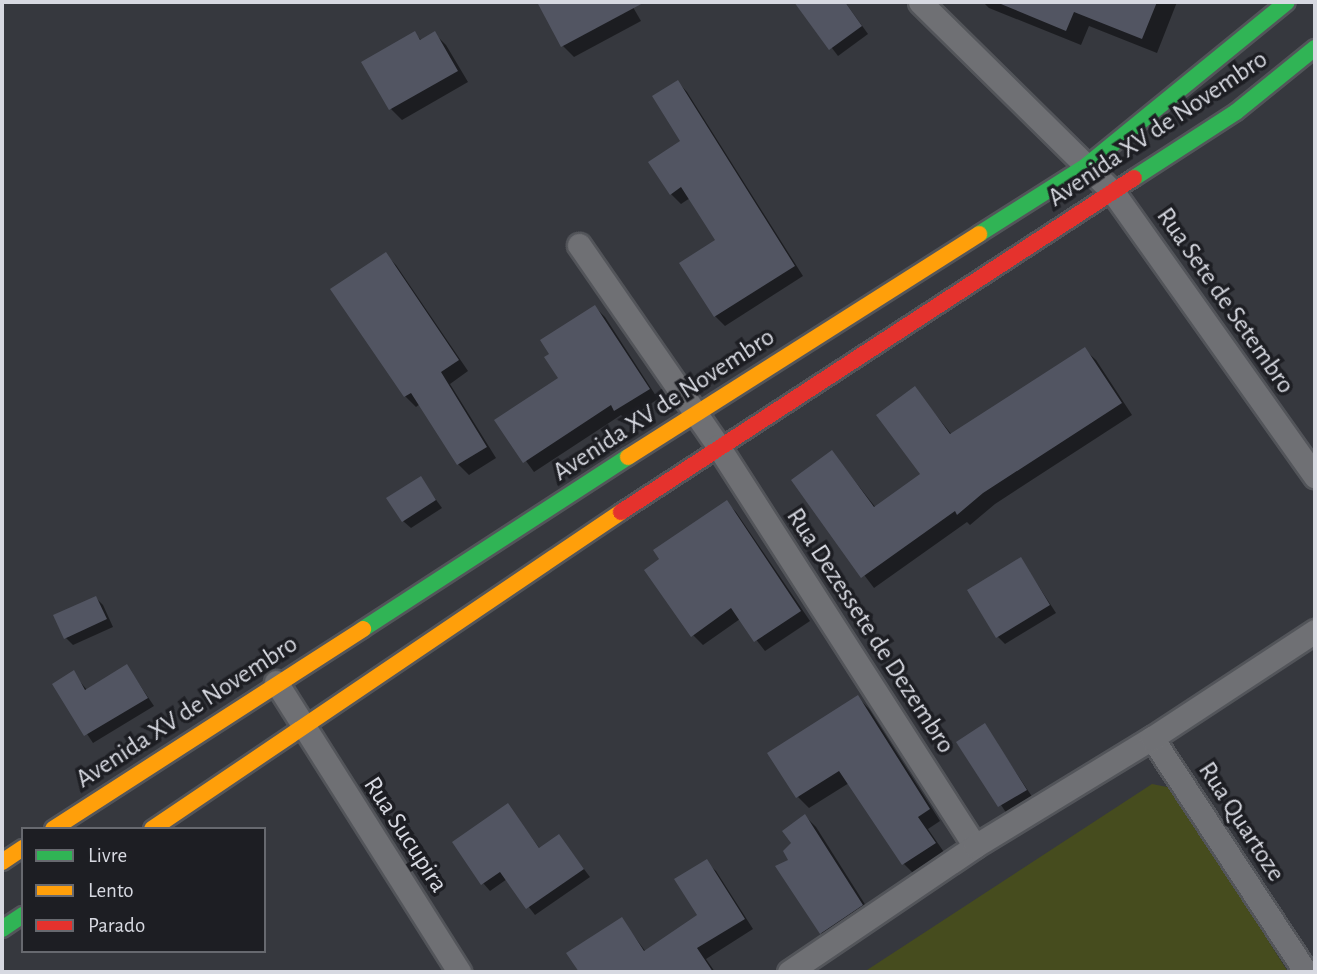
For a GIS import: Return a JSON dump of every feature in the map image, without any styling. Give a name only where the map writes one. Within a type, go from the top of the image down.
[{"type":"main road","name":"Avenida XV de Novembro","points":[[56,827],[276,682],[1086,166],[1287,2]]},
{"type":"main road","name":"Avenida XV de Novembro","points":[[155,827],[718,446],[1236,111],[1315,48]]},
{"type":"main road","points":[[2,862],[21,849]]},
{"type":"main road","points":[[2,929],[21,916]]},
{"type":"street","points":[[920,2],[1086,166]]},
{"type":"street","name":"Rua Sete de Setembro","points":[[1086,166],[1113,192],[1315,476]]},
{"type":"street","name":"Rua Dezessete de Dezembro","points":[[579,245],[718,446],[975,846]]},
{"type":"street","points":[[802,969],[975,846],[1152,738],[1315,631]]},
{"type":"street","name":"Rua Sucupira","points":[[276,682],[303,729],[459,972]]},
{"type":"street","name":"Rua Quartoze","points":[[1152,738],[1307,972]]},
{"type":"green space","points":[[1152,784],[1172,788],[1288,972],[864,972]]},
{"type":"building","points":[[537,2],[645,2],[561,47]]},
{"type":"building","points":[[794,2],[845,2],[862,26],[829,50]]},
{"type":"building","points":[[996,2],[1157,2],[1142,39],[1074,12],[1066,31]]},
{"type":"building","points":[[415,31],[420,40],[435,31],[458,71],[389,110],[361,62]]},
{"type":"building","points":[[678,80],[795,266],[714,317],[679,263],[715,240],[681,187],[670,195],[648,162],[680,141],[652,96]]},
{"type":"building","points":[[386,252],[459,360],[441,372],[487,447],[457,465],[411,393],[404,397],[330,289]]},
{"type":"building","points":[[595,305],[650,389],[614,411],[611,405],[523,463],[494,420],[558,378],[544,357],[549,354],[540,340]]},
{"type":"building","points":[[1085,347],[1122,403],[983,493],[957,515],[955,511],[861,578],[791,480],[832,450],[874,507],[920,474],[876,415],[915,386],[950,434]]},
{"type":"building","points":[[421,476],[436,500],[402,522],[386,498]]},
{"type":"building","points":[[727,500],[801,611],[754,642],[731,608],[691,637],[644,570],[659,559],[653,550]]},
{"type":"building","points":[[1021,557],[1050,605],[996,638],[967,590]]},
{"type":"building","points":[[96,596],[107,619],[64,639],[53,615]]},
{"type":"building","points":[[127,664],[148,698],[84,736],[52,684],[74,670],[85,690]]},
{"type":"building","points":[[858,695],[930,809],[918,817],[936,843],[902,865],[839,771],[796,798],[767,753]]},
{"type":"building","points":[[985,723],[1027,790],[998,807],[956,742]]},
{"type":"building","points":[[508,803],[539,848],[559,834],[584,869],[526,909],[500,872],[481,885],[452,842]]},
{"type":"building","points":[[805,814],[863,905],[820,934],[775,866],[788,860],[783,851],[791,843],[782,831]]},
{"type":"building","points":[[707,859],[745,919],[697,948],[713,972],[579,972],[566,953],[622,917],[644,951],[697,915],[674,879]]},
{"type":"traffic: fast","points":[[979,234],[1086,166],[1287,2]]},
{"type":"traffic: fast","points":[[1134,178],[1236,112],[1315,48]]},
{"type":"traffic: fast","points":[[363,629],[628,457]]},
{"type":"traffic: fast","points":[[2,929],[21,916]]},
{"type":"traffic: slow","points":[[628,457],[979,234]]},
{"type":"traffic: slow","points":[[155,827],[621,512]]},
{"type":"traffic: slow","points":[[56,827],[363,629]]},
{"type":"traffic: slow","points":[[2,862],[21,849]]},
{"type":"traffic: jam","points":[[621,512],[1134,178]]}]
